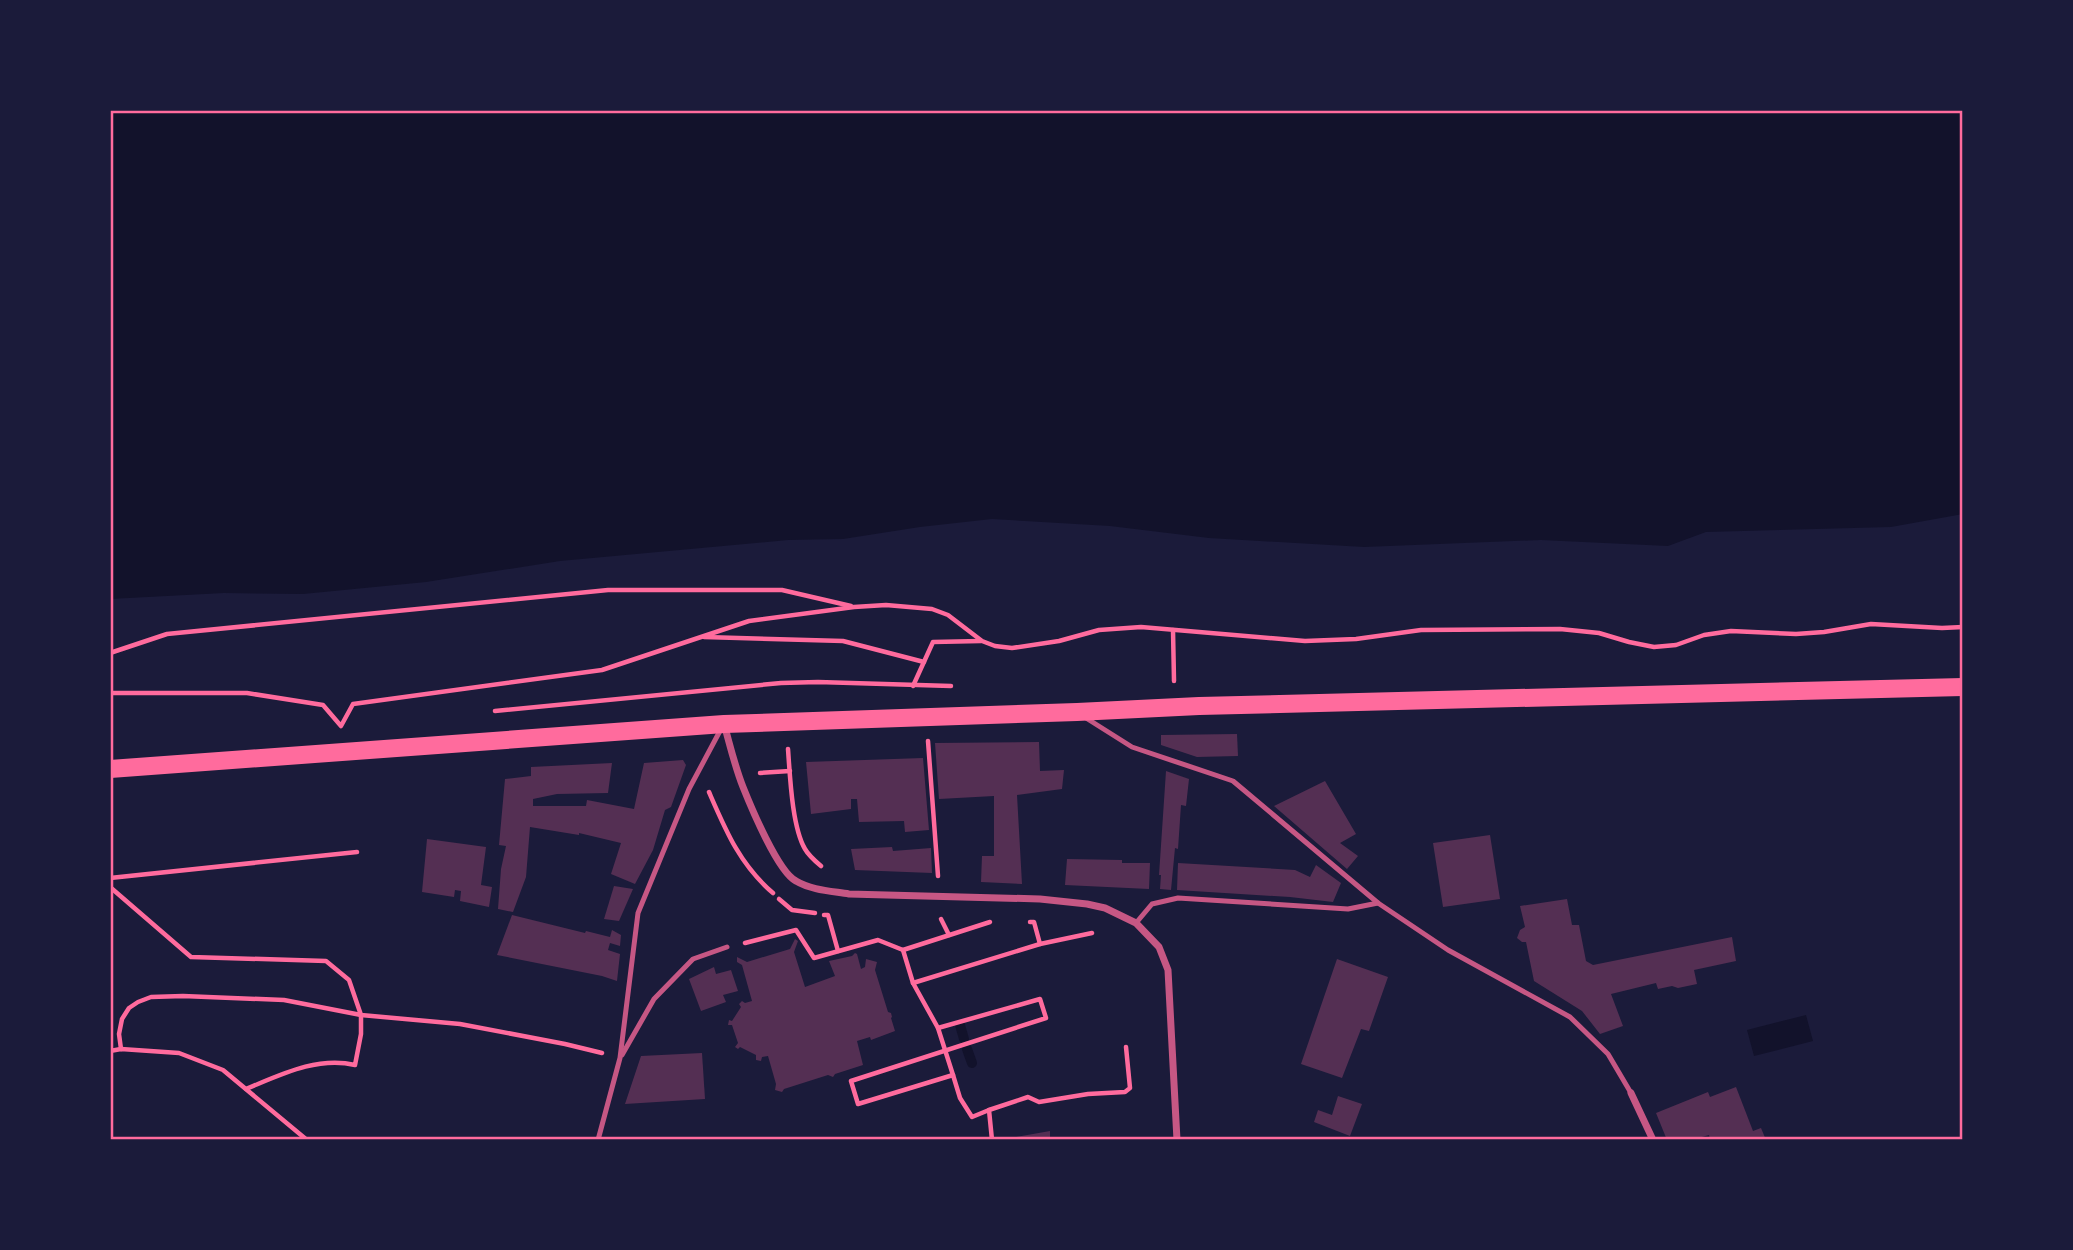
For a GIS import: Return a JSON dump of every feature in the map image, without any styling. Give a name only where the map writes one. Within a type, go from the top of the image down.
[{"type":"main road","points":[[110,769],[724,724],[1199,706],[1963,687]]},
{"type":"street","points":[[724,724],[742,785],[782,869],[794,881],[825,891],[849,894],[1068,901],[1105,908],[1136,923],[1159,947],[1168,971],[1177,1140]]},
{"type":"street","points":[[1631,1093],[1653,1140]]},
{"type":"lane","points":[[1077,712],[1132,747],[1233,781],[1378,903],[1448,950],[1570,1017],[1608,1054],[1631,1093]]},
{"type":"lane","points":[[598,1140],[620,1058],[638,913],[689,789],[724,724]]},
{"type":"lane","points":[[1136,923],[1152,904],[1178,898],[1349,909],[1378,903]]},
{"type":"lane","points":[[620,1058],[654,999],[693,959],[727,947]]},
{"type":"path","points":[[110,653],[167,634],[608,590],[782,590],[854,607]]},
{"type":"path","points":[[110,693],[247,693],[323,705],[341,726],[353,704],[602,670],[749,621],[886,605],[932,609],[948,615],[982,641],[1012,648],[1059,641],[1099,630],[1141,627],[1305,641],[1356,639],[1421,630],[1560,629],[1599,633],[1654,647],[1676,645],[1704,635],[1731,631],[1796,634],[1871,624],[1963,627]]},
{"type":"path","points":[[1173,630],[1174,685]]},
{"type":"path","points":[[701,637],[843,641],[924,662]]},
{"type":"path","points":[[913,686],[933,642],[982,641]]},
{"type":"path","points":[[927,716],[938,875]]},
{"type":"path","points":[[788,749],[800,837],[805,849],[824,869]]},
{"type":"path","points":[[699,769],[728,836],[754,877],[792,910],[828,915],[838,951]]},
{"type":"path","points":[[110,878],[357,852]]},
{"type":"path","points":[[110,887],[191,957],[326,961],[349,980],[361,1015],[361,1034],[355,1065],[330,1062],[292,1070],[246,1090]]},
{"type":"path","points":[[727,947],[796,930],[814,958],[878,940],[903,950],[998,919]]},
{"type":"path","points":[[1019,921],[1034,922],[1040,944]]},
{"type":"path","points":[[913,983],[1040,944],[1092,933]]},
{"type":"path","points":[[903,950],[913,983],[938,1028],[960,1097],[972,1117],[1028,1097],[1039,1102],[1088,1094],[1125,1092],[1130,1088],[1126,1046]]},
{"type":"path","points":[[121,1049],[119,1034],[122,1019],[129,1008],[138,1002],[151,997],[239,996],[284,1000],[361,1015],[460,1024],[565,1044],[620,1058]]},
{"type":"path","points":[[938,1028],[1040,999],[1046,1018],[851,1081],[858,1104],[953,1074]]},
{"type":"path","points":[[110,1051],[121,1049],[179,1053],[223,1070],[307,1140]]},
{"type":"path","points":[[989,1110],[992,1140]]},
{"type":"shaded area","points":[[110,110],[1963,110],[1963,514],[1891,527],[1706,532],[1668,546],[1541,540],[1364,547],[1209,538],[1110,526],[992,519],[843,539],[788,540],[560,561],[426,582],[303,594],[224,593],[110,599]]},
{"type":"shaded area","points":[[1806,1015],[1813,1041],[1754,1056],[1747,1030]]},
{"type":"building","points":[[1237,734],[1238,756],[1197,757],[1161,745],[1161,735]]},
{"type":"building","points":[[1039,742],[1040,771],[1064,770],[1062,789],[1017,795],[1022,884],[981,882],[982,856],[994,856],[994,796],[939,799],[935,743]]},
{"type":"building","points":[[923,758],[929,830],[905,832],[904,821],[859,822],[857,799],[851,799],[851,809],[811,814],[806,762]]},
{"type":"building","points":[[683,760],[686,765],[671,807],[665,810],[653,850],[635,884],[611,874],[621,843],[579,833],[530,827],[526,877],[513,912],[498,909],[506,846],[499,845],[505,779],[531,776],[531,767],[612,763],[608,793],[557,794],[533,799],[533,806],[586,806],[587,800],[634,809],[644,763]]},
{"type":"building","points":[[1166,771],[1189,779],[1186,806],[1181,805],[1178,849],[1175,848],[1171,890],[1160,889],[1159,875]]},
{"type":"building","points":[[1325,781],[1356,834],[1340,843],[1358,856],[1347,869],[1274,806]]},
{"type":"building","points":[[1490,835],[1500,899],[1443,907],[1433,843]]},
{"type":"building","points":[[427,839],[486,847],[481,885],[492,887],[489,907],[460,901],[461,891],[455,890],[454,897],[422,892]]},
{"type":"building","points":[[892,847],[893,851],[931,848],[932,873],[855,870],[851,849]]},
{"type":"building","points":[[1067,859],[1150,863],[1149,889],[1065,885]]},
{"type":"building","points":[[1178,863],[1295,870],[1310,877],[1316,865],[1341,883],[1333,902],[1177,890]]},
{"type":"building","points":[[614,886],[633,889],[619,921],[604,919]]},
{"type":"building","points":[[1567,899],[1572,925],[1579,925],[1586,961],[1593,965],[1732,937],[1736,961],[1694,970],[1697,984],[1658,989],[1656,983],[1611,994],[1623,1026],[1600,1034],[1582,1011],[1534,981],[1526,942],[1517,938],[1520,930],[1525,927],[1520,906]]},
{"type":"building","points":[[512,915],[585,933],[586,931],[610,937],[612,930],[621,935],[620,946],[610,943],[608,950],[620,954],[617,981],[497,955]]},
{"type":"building","points":[[795,939],[798,941],[794,952],[805,987],[835,976],[829,961],[855,953],[861,969],[865,967],[866,959],[877,962],[875,970],[895,1031],[871,1040],[870,1037],[857,1041],[863,1065],[833,1077],[828,1075],[784,1089],[782,1092],[775,1090],[776,1084],[768,1056],[762,1057],[761,1061],[756,1060],[756,1055],[735,1047],[738,1043],[732,1025],[728,1025],[729,1020],[732,1021],[741,1007],[739,1004],[742,1001],[752,1001],[742,965],[737,962],[737,957],[747,962],[790,949]]},
{"type":"building","points":[[1337,959],[1388,977],[1369,1031],[1361,1029],[1342,1078],[1301,1064]]},
{"type":"building","points":[[714,967],[716,974],[731,970],[738,991],[723,995],[726,1002],[701,1011],[689,979]]},
{"type":"building","points":[[702,1053],[705,1099],[625,1104],[641,1056]]},
{"type":"building","points":[[1736,1087],[1753,1131],[1761,1128],[1766,1140],[1710,1140],[1709,1135],[1698,1138],[1699,1140],[1667,1140],[1656,1113],[1708,1092],[1710,1097]]},
{"type":"building","points":[[1338,1096],[1362,1104],[1350,1136],[1314,1122],[1318,1110],[1332,1115]]},
{"type":"building","points":[[1050,1131],[1050,1140],[1017,1140],[1016,1137]]},
{"type":"waterway","points":[[960,1025],[964,1039]]},
{"type":"waterway","points":[[967,1049],[972,1063]]}]
